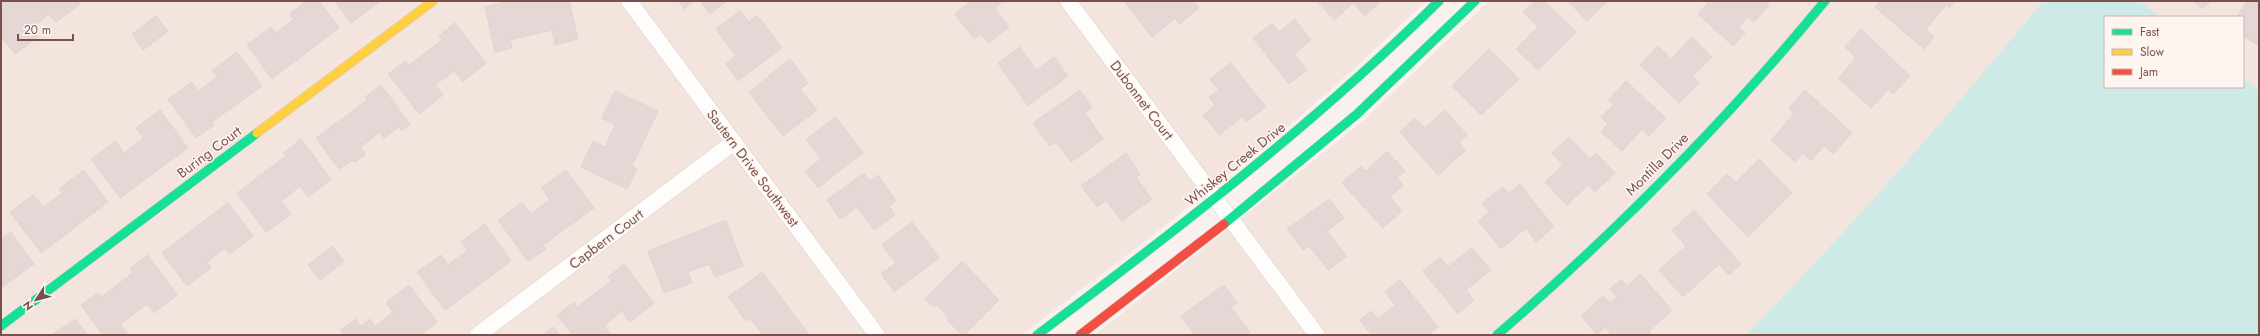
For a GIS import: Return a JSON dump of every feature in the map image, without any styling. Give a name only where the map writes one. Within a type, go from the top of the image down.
[{"type":"street","name":"Buring Court","points":[[1,326],[433,1]]},
{"type":"street","name":"Sautern Drive Southwest","points":[[628,1],[877,335]]},
{"type":"street","name":"Dubonnet Court","points":[[1068,1],[1317,335]]},
{"type":"street","name":"Whiskey Creek Drive","points":[[1037,335],[1216,199],[1280,146],[1362,75],[1439,1]]},
{"type":"street","points":[[1080,335],[1231,220],[1357,114],[1475,1]]},
{"type":"street","name":"Montilla Drive","points":[[1497,335],[1594,246],[1676,166],[1762,74],[1825,1]]},
{"type":"street","name":"Capbern Court","points":[[478,335],[734,142]]},
{"type":"shaded area","points":[[1,1],[1426,1],[1355,68],[1274,139],[1144,242],[1021,335],[1,335]]},
{"type":"shaded area","points":[[1489,1],[2043,1],[1965,96],[1816,264],[1746,335],[1095,335],[1363,121]]},
{"type":"shaded area","points":[[2140,1],[2259,1],[2259,90],[2244,79],[2244,16],[2159,16]]},
{"type":"water","points":[[2043,1],[2140,1],[2159,16],[2104,16],[2104,88],[2244,88],[2244,79],[2259,90],[2259,335],[1746,335],[1861,213],[1971,87]]},
{"type":"building","points":[[7,1],[78,1],[80,4],[56,22],[49,14],[31,28],[38,37],[15,54],[1,36],[1,6]]},
{"type":"building","points":[[306,1],[319,1],[339,28],[272,79],[247,45],[271,27],[276,33],[294,19],[290,14]]},
{"type":"building","points":[[335,1],[381,1],[351,23]]},
{"type":"building","points":[[510,1],[569,1],[578,39],[555,45],[552,30],[510,40],[512,48],[495,52],[485,7]]},
{"type":"building","points":[[678,1],[694,1],[684,9]]},
{"type":"building","points":[[700,1],[727,1],[710,14]]},
{"type":"building","points":[[971,1],[1003,1],[995,8],[1009,27],[988,43],[981,34],[974,39],[955,14]]},
{"type":"building","points":[[1124,1],[1194,1],[1199,8],[1179,24],[1175,18],[1152,37]]},
{"type":"building","points":[[1317,1],[1381,1],[1365,16],[1353,3],[1334,20]]},
{"type":"building","points":[[1535,1],[1544,1],[1576,32],[1538,70],[1516,49],[1538,27],[1523,12]]},
{"type":"building","points":[[1568,1],[1608,1],[1587,21]]},
{"type":"building","points":[[1710,1],[1765,1],[1769,5],[1754,22],[1748,17],[1739,27],[1745,33],[1733,46],[1698,14]]},
{"type":"building","points":[[1880,1],[1955,1],[1949,8],[1946,5],[1926,29],[1934,37],[1924,49],[1875,7]]},
{"type":"building","points":[[2194,1],[2211,1],[2202,9]]},
{"type":"building","points":[[2247,1],[2253,1],[2259,4],[2259,46],[2244,37],[2244,16],[2238,16]]},
{"type":"building","points":[[740,11],[749,22],[757,15],[782,48],[738,81],[726,64],[736,56],[716,29]]},
{"type":"building","points":[[156,16],[168,31],[143,50],[132,34]]},
{"type":"building","points":[[1295,19],[1311,40],[1294,54],[1307,70],[1289,84],[1253,38],[1272,23],[1279,32]]},
{"type":"building","points":[[455,23],[486,63],[463,82],[454,71],[435,85],[443,95],[419,114],[388,74],[405,61],[409,65],[442,40],[439,36]]},
{"type":"building","points":[[1861,29],[1910,76],[1893,94],[1888,90],[1871,108],[1838,78],[1856,58],[1845,47]]},
{"type":"building","points":[[1692,37],[1712,57],[1693,76],[1699,83],[1679,103],[1640,65],[1658,46],[1671,59]]},
{"type":"building","points":[[1020,47],[1036,70],[1054,57],[1068,76],[1028,106],[998,63]]},
{"type":"building","points":[[1489,49],[1519,79],[1481,115],[1452,86]]},
{"type":"building","points":[[237,52],[262,86],[212,122],[214,125],[196,138],[168,99],[192,82],[198,91],[217,77],[212,70]]},
{"type":"building","points":[[790,59],[808,83],[800,89],[817,110],[783,136],[749,92]]},
{"type":"building","points":[[1231,63],[1266,107],[1246,122],[1242,117],[1219,135],[1203,115],[1215,105],[1209,97],[1219,90],[1210,79]]},
{"type":"building","points":[[1626,81],[1666,118],[1649,136],[1642,129],[1622,151],[1601,132],[1608,124],[1601,117],[1614,104],[1608,100]]},
{"type":"building","points":[[381,85],[410,124],[402,131],[399,127],[384,138],[380,132],[360,147],[366,154],[355,162],[353,160],[339,169],[316,138],[367,100],[365,97]]},
{"type":"building","points":[[1080,90],[1092,108],[1085,113],[1103,139],[1071,162],[1056,142],[1050,146],[1033,123]]},
{"type":"building","points":[[1805,90],[1852,133],[1833,154],[1824,146],[1811,161],[1803,153],[1795,162],[1771,140],[1794,114],[1789,108]]},
{"type":"building","points":[[615,91],[658,111],[632,166],[637,169],[627,189],[581,167],[593,141],[605,147],[615,125],[602,118]]},
{"type":"building","points":[[160,110],[188,148],[120,198],[91,159],[116,141],[124,153],[144,138],[136,128]]},
{"type":"building","points":[[1445,110],[1467,135],[1459,142],[1466,150],[1438,175],[1400,132],[1415,118],[1425,128]]},
{"type":"building","points":[[836,117],[863,153],[818,188],[805,171],[821,159],[806,139]]},
{"type":"building","points":[[1569,137],[1590,159],[1596,153],[1615,173],[1595,192],[1588,185],[1567,205],[1545,182],[1563,165],[1552,153]]},
{"type":"building","points":[[301,139],[331,179],[308,197],[300,186],[281,201],[291,214],[266,232],[237,193],[286,156],[283,153]]},
{"type":"building","points":[[1387,151],[1405,171],[1397,178],[1403,185],[1390,197],[1402,211],[1383,228],[1342,183],[1361,166],[1366,171]]},
{"type":"building","points":[[1126,153],[1140,174],[1136,177],[1152,199],[1122,221],[1106,200],[1097,207],[1081,186]]},
{"type":"building","points":[[1759,159],[1792,193],[1748,237],[1707,194],[1727,174],[1736,182]]},
{"type":"building","points":[[84,170],[108,202],[41,253],[10,212],[33,195],[43,207],[62,193],[59,189]]},
{"type":"building","points":[[566,170],[594,208],[543,245],[546,249],[528,261],[498,220],[522,202],[531,214],[550,200],[542,188]]},
{"type":"building","points":[[864,173],[869,181],[878,175],[896,201],[889,206],[895,215],[874,230],[857,207],[840,219],[827,200]]},
{"type":"building","points":[[1520,184],[1554,227],[1536,242],[1526,228],[1501,249],[1478,221],[1489,212],[1482,203],[1503,187],[1508,194]]},
{"type":"building","points":[[1329,199],[1344,218],[1327,231],[1347,256],[1328,270],[1309,246],[1303,250],[1287,229]]},
{"type":"building","points":[[228,203],[253,236],[230,254],[225,248],[207,262],[211,268],[187,286],[162,253]]},
{"type":"building","points":[[1694,210],[1741,264],[1729,275],[1719,264],[1683,297],[1659,270],[1686,246],[1672,230]]},
{"type":"building","points":[[726,220],[743,266],[715,277],[709,264],[688,272],[692,283],[664,293],[648,251]]},
{"type":"building","points":[[912,222],[939,258],[894,292],[881,274],[896,263],[882,245]]},
{"type":"building","points":[[485,224],[511,261],[445,310],[417,272],[441,255],[448,265],[468,250],[461,242]]},
{"type":"building","points":[[11,232],[34,264],[1,288],[1,239]]},
{"type":"building","points":[[332,246],[344,261],[320,280],[308,265]]},
{"type":"building","points":[[1472,248],[1491,270],[1466,290],[1474,300],[1458,314],[1423,271],[1440,257],[1448,267]]},
{"type":"building","points":[[148,255],[177,295],[154,313],[147,304],[120,324],[128,335],[103,335],[81,305],[98,293],[101,297],[133,273],[130,268]]},
{"type":"building","points":[[962,261],[999,300],[964,335],[962,335],[947,320],[949,318],[937,305],[934,307],[925,299]]},
{"type":"building","points":[[624,264],[654,303],[630,322],[622,311],[604,326],[611,335],[573,335],[557,315],[574,302],[577,307],[611,281],[608,277]]},
{"type":"building","points":[[762,272],[809,335],[763,335],[750,318],[746,321],[728,297]]},
{"type":"building","points":[[1640,274],[1672,310],[1649,331],[1652,335],[1612,335],[1605,327],[1597,335],[1581,316],[1603,296],[1610,303],[1617,297],[1610,289],[1621,279],[1627,286]]},
{"type":"building","points":[[1400,280],[1438,327],[1428,335],[1372,335],[1360,320],[1371,311],[1378,319],[1395,305],[1385,292]]},
{"type":"building","points":[[409,285],[437,322],[420,335],[344,335],[340,330],[356,319],[361,326],[370,319],[375,326],[393,312],[386,302]]},
{"type":"building","points":[[1224,285],[1237,303],[1231,307],[1250,332],[1246,335],[1195,335],[1181,316]]},
{"type":"building","points":[[75,319],[87,335],[52,335]]},
{"type":"building","points":[[553,327],[559,335],[542,335]]},
{"type":"traffic: fast","points":[[1037,335],[1193,216],[1244,175],[1343,90],[1439,1]]},
{"type":"traffic: fast","points":[[1224,224],[1357,114],[1475,1]]},
{"type":"traffic: fast","points":[[1497,335],[1584,257],[1668,175],[1749,89],[1825,1]]},
{"type":"traffic: fast","points":[[1,326],[257,133]]},
{"type":"traffic: slow","points":[[257,133],[433,1]]},
{"type":"traffic: jam","points":[[1080,335],[1224,224]]}]
